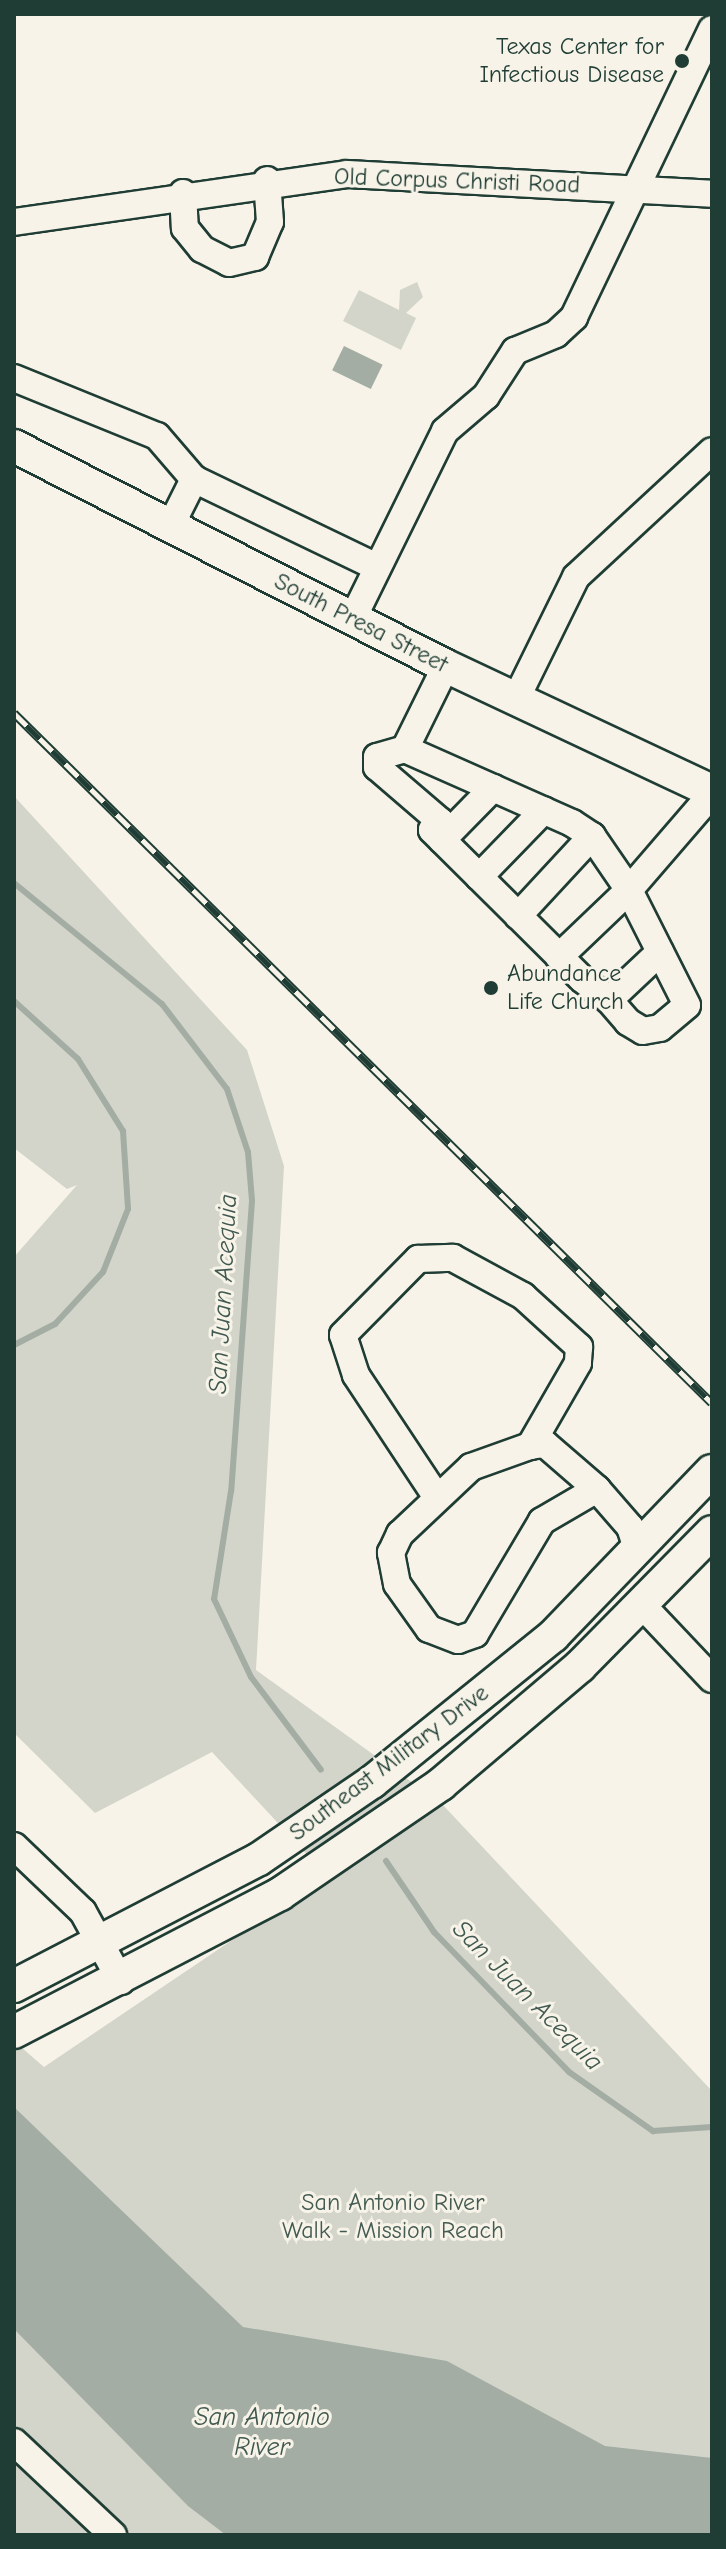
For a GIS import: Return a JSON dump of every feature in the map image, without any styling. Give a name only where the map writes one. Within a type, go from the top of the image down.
[{"type":"main road","name":"South Presa Street","points":[[14,446],[446,666],[712,793]]},
{"type":"main road","name":"Southeast Military Drive","points":[[14,1986],[103,1944],[259,1859],[372,1782],[553,1636],[712,1471]]},
{"type":"main road","name":"Southeast Military Drive","points":[[14,2032],[121,1981],[280,1894],[441,1784],[641,1604],[712,1532]]},
{"type":"main road","points":[[638,1551],[666,1579]]},
{"type":"street","points":[[353,618],[445,431],[486,396],[515,351],[556,334],[574,317],[629,189],[712,29]]},
{"type":"street","name":"Old Corpus Christi Road","points":[[14,222],[267,180],[395,173],[712,194]]},
{"type":"street","points":[[183,193],[185,228],[202,249],[229,263],[255,257],[270,222],[267,180]]},
{"type":"street","points":[[14,378],[157,436],[194,479],[377,567]]},
{"type":"street","points":[[516,699],[576,577],[712,451]]},
{"type":"street","points":[[170,527],[194,479]]},
{"type":"street","points":[[405,749],[446,666]]},
{"type":"street","points":[[405,749],[493,788],[544,810],[592,836],[629,890],[687,1005],[675,1022],[643,1031],[559,957],[432,830],[440,821],[377,767],[377,757],[405,749]]},
{"type":"street","points":[[442,840],[493,788]]},
{"type":"street","points":[[559,957],[629,890],[712,793]]},
{"type":"street","points":[[479,877],[544,810]]},
{"type":"street","points":[[518,916],[592,836]]},
{"type":"street","points":[[609,1000],[660,952]]},
{"type":"street","points":[[436,1496],[356,1375],[343,1335],[418,1259],[453,1258],[495,1281],[579,1347],[578,1363],[530,1446]]},
{"type":"street","points":[[597,1489],[542,1521],[486,1624],[458,1640],[419,1618],[391,1564],[395,1540],[436,1496],[487,1458],[545,1444],[597,1489],[630,1527],[638,1551]]},
{"type":"street","points":[[641,1604],[712,1679]]},
{"type":"street","points":[[14,1846],[83,1912],[121,1981]]},
{"type":"street","points":[[14,2442],[113,2535]]},
{"type":"green space","points":[[417,282],[423,297],[406,313],[416,318],[401,350],[343,321],[359,290],[399,310],[400,290]]},
{"type":"green space","name":"San Antonio River Walk - Mission Reach","points":[[14,796],[247,1050],[284,1166],[256,1670],[442,1804],[712,2091],[712,2535],[14,2535],[14,2041],[44,2067],[327,1876],[212,1752],[95,1813],[14,1733],[14,1257],[77,1185],[67,1189],[14,1148]]},
{"type":"water","points":[[344,346],[383,365],[371,389],[332,370]]},
{"type":"water","name":"San Antonio River","points":[[14,2107],[243,2327],[447,2361],[605,2446],[712,2458],[712,2535],[226,2535],[188,2506],[14,2329]]},
{"type":"waterway","name":"San Juan Acequia","points":[[14,883],[162,1004],[227,1089],[248,1152],[252,1201],[231,1491],[214,1599],[251,1677],[321,1770]]},
{"type":"waterway","points":[[14,1001],[78,1059],[123,1131],[128,1209],[103,1272],[55,1324],[14,1345]]},
{"type":"waterway","name":"San Juan Acequia","points":[[386,1861],[434,1932],[569,2072],[653,2131],[712,2127]]},
{"type":"railway","points":[[14,713],[712,1403]]},
{"type":"place","name":"Texas Center for Infectious Disease","points":[[682,61]]},
{"type":"place","name":"Abundance Life Church","points":[[491,988]]}]
